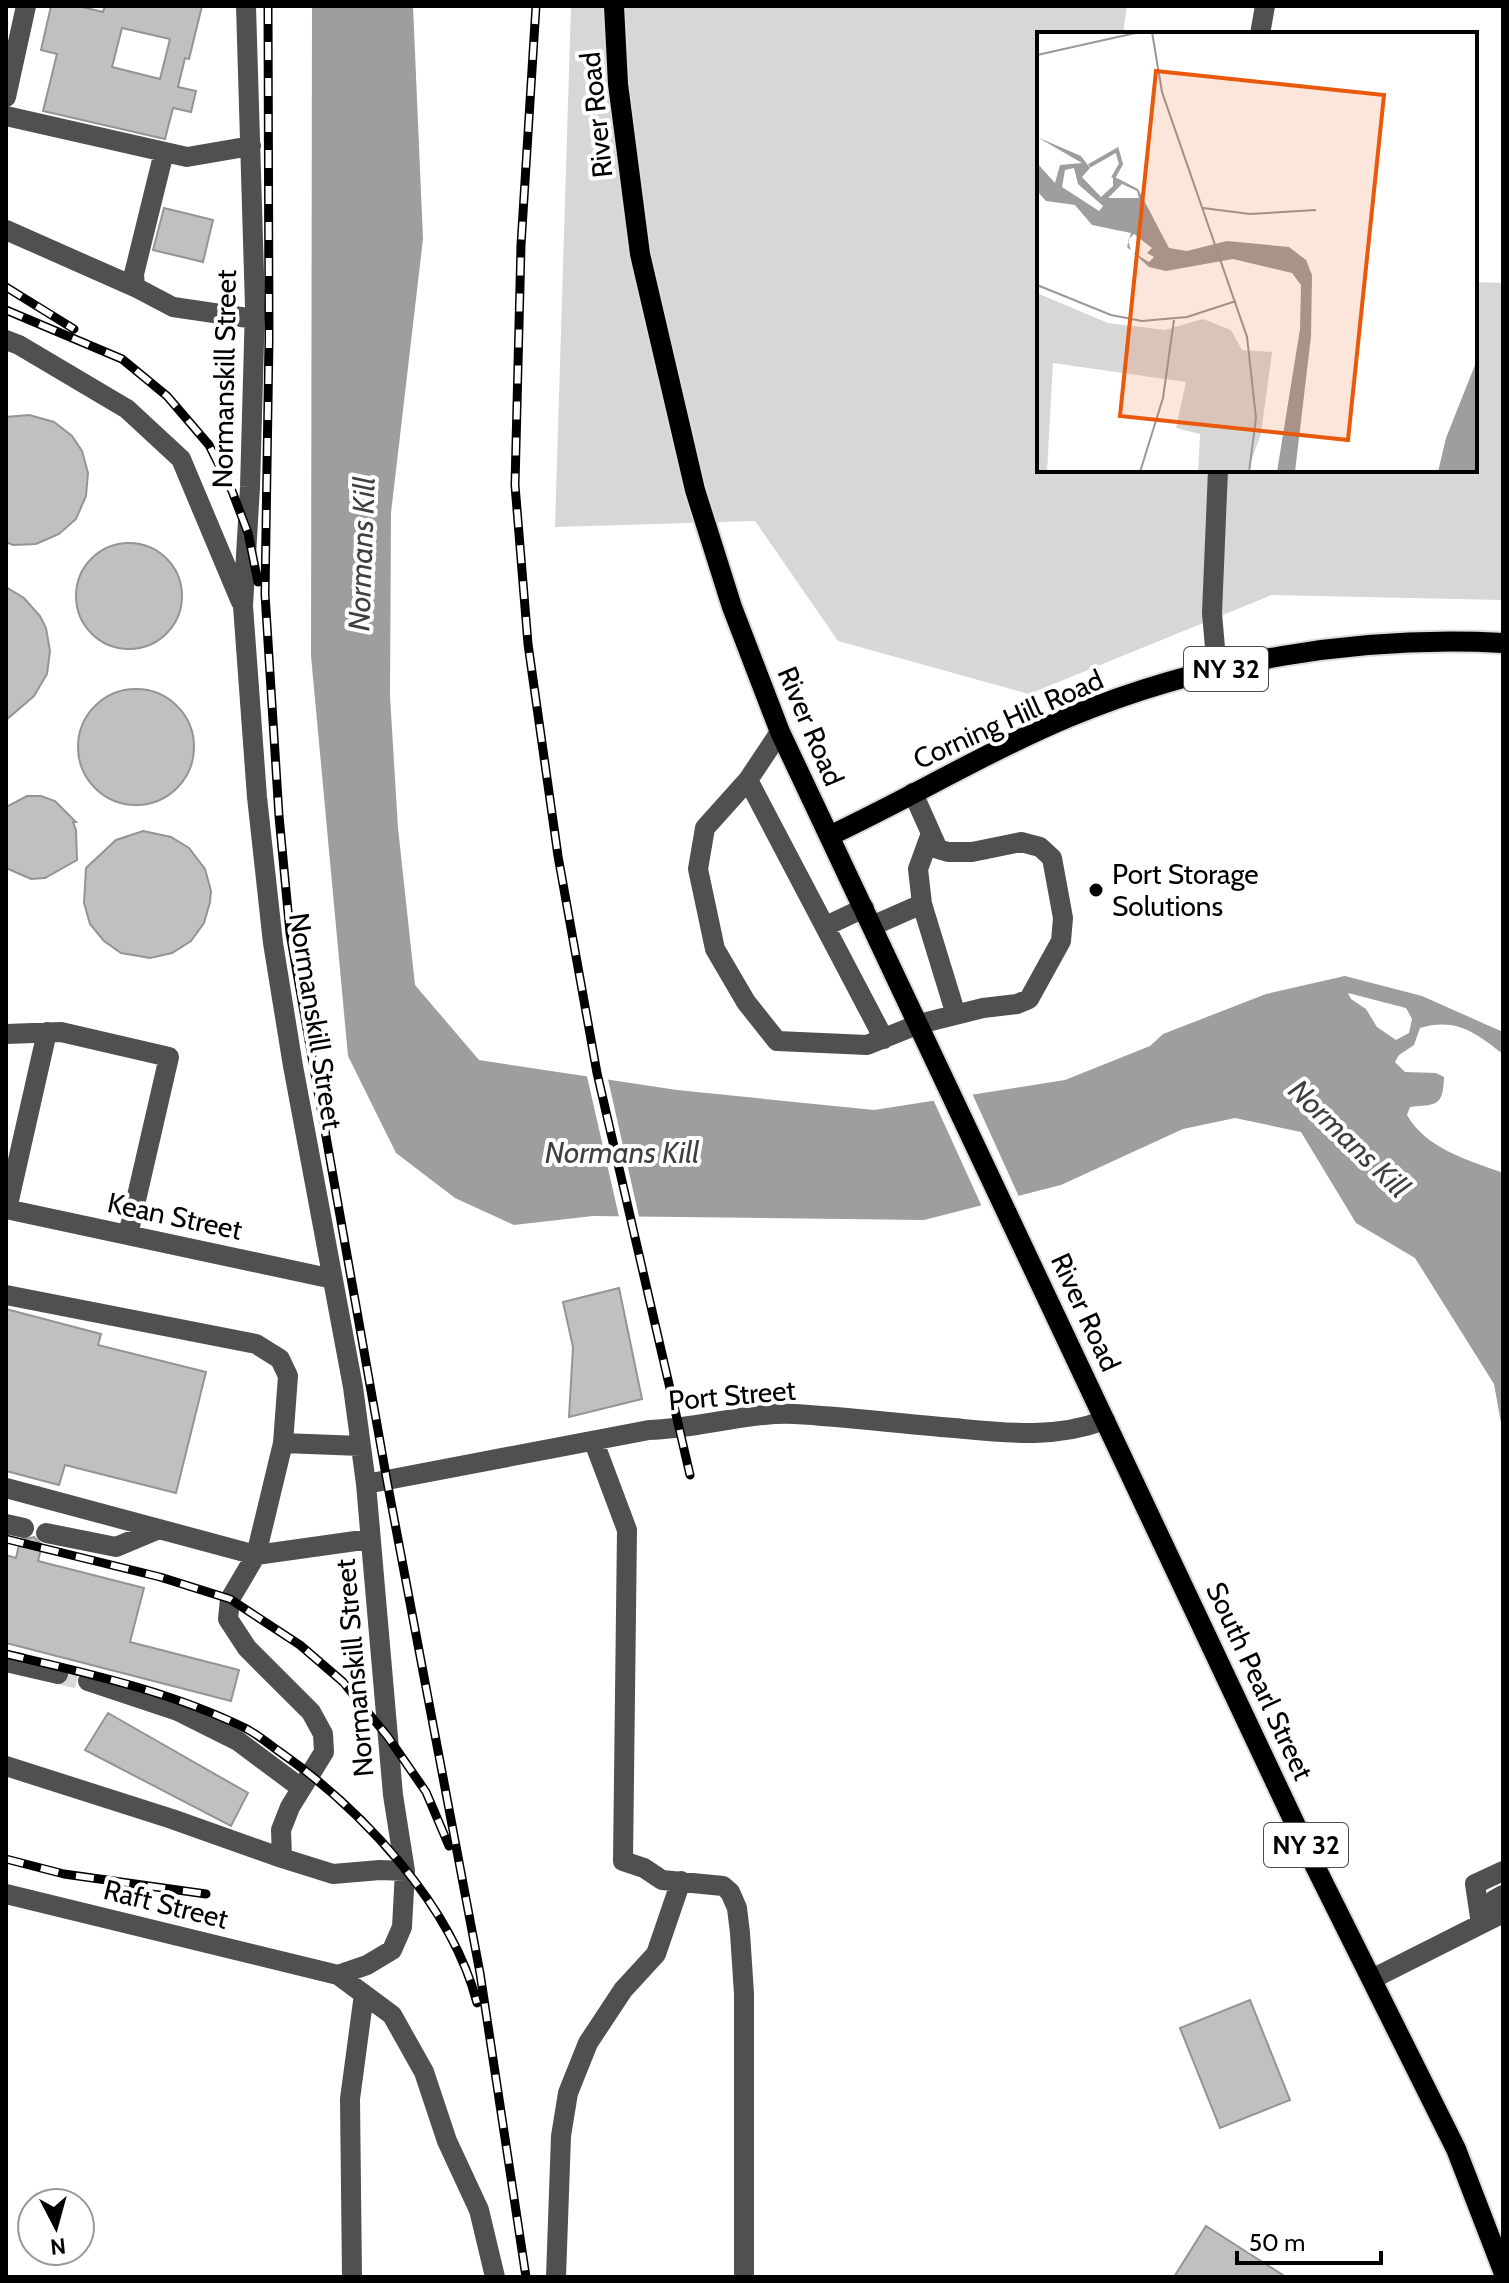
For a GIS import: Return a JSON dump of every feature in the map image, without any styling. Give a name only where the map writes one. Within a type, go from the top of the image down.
[{"type":"main road","name":"River Road","points":[[614,6],[618,84],[640,254],[695,490],[732,607],[780,732],[1105,1420]]},
{"type":"main road","name":"Corning Hill Road","points":[[829,836],[1070,716],[1163,685],[1279,657],[1350,646],[1429,641],[1503,643]]},
{"type":"main road","name":"South Pearl Street","points":[[1105,1420],[1314,1864],[1456,2149],[1503,2271]]},
{"type":"street","points":[[6,97],[26,6]]},
{"type":"street","name":"Normanskill Street","points":[[246,6],[255,319],[243,606],[257,797],[273,943],[293,1066],[353,1387],[366,1484],[393,1795],[405,1871],[402,1927],[392,1950],[367,1965],[338,1975]]},
{"type":"street","points":[[1260,32],[1265,6]]},
{"type":"street","points":[[6,116],[187,157],[251,146]]},
{"type":"street","points":[[135,287],[134,274],[164,152]]},
{"type":"street","points":[[6,230],[173,307],[255,319]]},
{"type":"street","points":[[6,340],[127,409],[181,459],[243,606]]},
{"type":"street","points":[[1217,671],[1212,613],[1218,472]]},
{"type":"street","points":[[780,732],[748,780],[705,828],[698,869],[715,949],[746,1002],[777,1041],[867,1045],[919,1024],[1017,1004],[1029,999],[1061,941],[1063,918],[1052,858],[1040,847],[1021,842],[972,852],[938,849],[913,793]]},
{"type":"street","points":[[748,780],[884,1039]]},
{"type":"street","points":[[930,836],[918,869],[922,904],[956,1015]]},
{"type":"street","points":[[826,926],[922,904]]},
{"type":"street","points":[[6,1209],[47,1032]]},
{"type":"street","points":[[6,1034],[61,1032],[169,1057],[128,1235]]},
{"type":"street","name":"Kean Street","points":[[6,1209],[333,1279]]},
{"type":"street","points":[[6,1295],[256,1344],[280,1359],[288,1376],[283,1443],[256,1555],[230,1599],[228,1619],[247,1648],[311,1712],[323,1734],[324,1752],[301,1788],[281,1830],[282,1858]]},
{"type":"street","name":"Port Street","points":[[366,1484],[649,1430],[680,1429],[792,1414],[1020,1434],[1065,1432],[1105,1420]]},
{"type":"street","points":[[594,1442],[627,1530],[623,1861],[644,1868],[662,1880],[723,1886],[730,1892],[737,1908],[744,1994],[744,2277]]},
{"type":"street","points":[[283,1443],[361,1446]]},
{"type":"street","points":[[6,1488],[256,1555],[370,1539]]},
{"type":"street","points":[[46,1533],[116,1547],[159,1529]]},
{"type":"street","points":[[6,1662],[58,1674]]},
{"type":"street","points":[[88,1681],[178,1711],[238,1741],[301,1788]]},
{"type":"street","points":[[6,1766],[333,1874],[405,1871]]},
{"type":"street","points":[[1481,1924],[1475,1884],[1503,1871]]},
{"type":"street","points":[[556,2277],[561,2136],[568,2093],[588,2043],[623,1990],[656,1954],[681,1881]]},
{"type":"street","name":"Raft Street","points":[[6,1894],[338,1975]]},
{"type":"street","points":[[1481,1924],[1494,1900],[1503,1895]]},
{"type":"street","points":[[1372,1979],[1503,1913]]},
{"type":"street","points":[[338,1975],[392,2015],[424,2072],[447,2141],[479,2210],[495,2277]]},
{"type":"street","points":[[352,2277],[350,2099],[364,1994]]},
{"type":"shaded area","points":[[571,6],[1127,6],[1123,32],[1037,32],[1037,472],[1477,472],[1477,282],[1503,283],[1503,600],[1272,595],[1029,694],[838,641],[755,521],[555,527]]},
{"type":"water","name":"Normans Kill","points":[[312,6],[413,6],[423,239],[391,513],[390,696],[398,828],[415,985],[479,1060],[677,1090],[874,1110],[1065,1080],[1150,1046],[1163,1034],[1266,994],[1345,976],[1422,996],[1503,1032],[1503,1054],[1465,1029],[1444,1024],[1420,1028],[1414,1045],[1399,1055],[1395,1062],[1405,1072],[1436,1073],[1444,1077],[1440,1099],[1410,1107],[1407,1115],[1415,1127],[1449,1152],[1503,1173],[1503,1434],[1494,1384],[1415,1258],[1356,1223],[1301,1132],[1235,1118],[1183,1129],[1061,1185],[924,1220],[593,1216],[514,1225],[455,1198],[396,1153],[348,1056],[311,656]],"holes":[[[1348,993],[1406,1008],[1412,1019],[1409,1033],[1396,1040],[1377,1027],[1366,1009],[1351,999]]]},
{"type":"pier","points":[[586,1072],[607,1075],[640,1221],[620,1221]]},
{"type":"pier","points":[[971,1091],[1020,1199],[983,1209],[932,1097]]},
{"type":"building","points":[[51,6],[78,6],[103,12],[105,6],[202,6],[189,59],[185,58],[178,87],[196,91],[191,112],[173,108],[165,139],[43,111],[57,54],[41,50]],"holes":[[[122,28],[170,39],[160,79],[112,67]]]},
{"type":"building","points":[[164,208],[213,220],[203,262],[153,250]]},
{"type":"building","points":[[29,415],[54,422],[72,436],[82,451],[88,473],[86,496],[76,519],[59,534],[36,544],[13,545],[6,542],[6,417]]},
{"type":"building","points":[[129,543],[149,547],[167,558],[178,576],[182,596],[178,616],[167,634],[149,645],[129,649],[109,645],[91,634],[80,616],[76,596],[80,576],[91,558],[109,547]]},
{"type":"building","points":[[6,587],[24,598],[40,616],[46,628],[50,651],[47,674],[34,696],[6,720]]},
{"type":"building","points":[[136,689],[158,694],[177,706],[189,725],[194,747],[189,769],[177,788],[158,800],[136,805],[114,800],[95,788],[83,769],[78,747],[83,725],[95,706],[114,694]]},
{"type":"building","points":[[27,796],[41,796],[55,801],[76,822],[73,822],[77,860],[45,878],[31,879],[6,868],[6,807]]},
{"type":"building","points":[[143,831],[171,837],[189,848],[205,869],[211,891],[204,923],[191,941],[172,953],[150,958],[121,953],[104,941],[90,924],[84,903],[86,868],[116,840]]},
{"type":"building","points":[[619,1288],[642,1399],[569,1417],[573,1347],[563,1302]]},
{"type":"building","points":[[6,1309],[101,1334],[98,1345],[206,1372],[176,1493],[65,1465],[59,1485],[6,1471]]},
{"type":"building","points":[[34,1537],[42,1545],[38,1561],[144,1588],[130,1642],[239,1670],[231,1701],[6,1643],[6,1555],[16,1558],[20,1540]]},
{"type":"building","points":[[108,1713],[248,1793],[231,1826],[85,1750]]},
{"type":"building","points":[[1250,2000],[1290,2100],[1220,2128],[1180,2028]]},
{"type":"building","points":[[1206,2226],[1286,2277],[1174,2277]]},
{"type":"tunnel","points":[[58,1674],[88,1681]]},
{"type":"railway","points":[[268,6],[269,339],[265,594],[290,933],[387,1481],[480,1973],[526,2277]]},
{"type":"railway","points":[[536,6],[521,245],[515,485],[528,644],[558,856],[597,1073],[690,1475]]},
{"type":"railway","points":[[6,287],[74,329]]},
{"type":"railway","points":[[6,310],[122,359],[167,396],[209,445],[232,491],[248,533],[258,582]]},
{"type":"railway","points":[[6,1539],[160,1577],[230,1599],[300,1645],[343,1682],[388,1737],[426,1792],[449,1846]]},
{"type":"railway","points":[[6,1654],[158,1693],[216,1715],[267,1742],[341,1801],[400,1862],[447,1930],[465,1966],[477,2003]]},
{"type":"railway","points":[[6,1859],[64,1874],[206,1894]]},
{"type":"place","name":"Port Storage Solutions","points":[[1096,890]]}]
